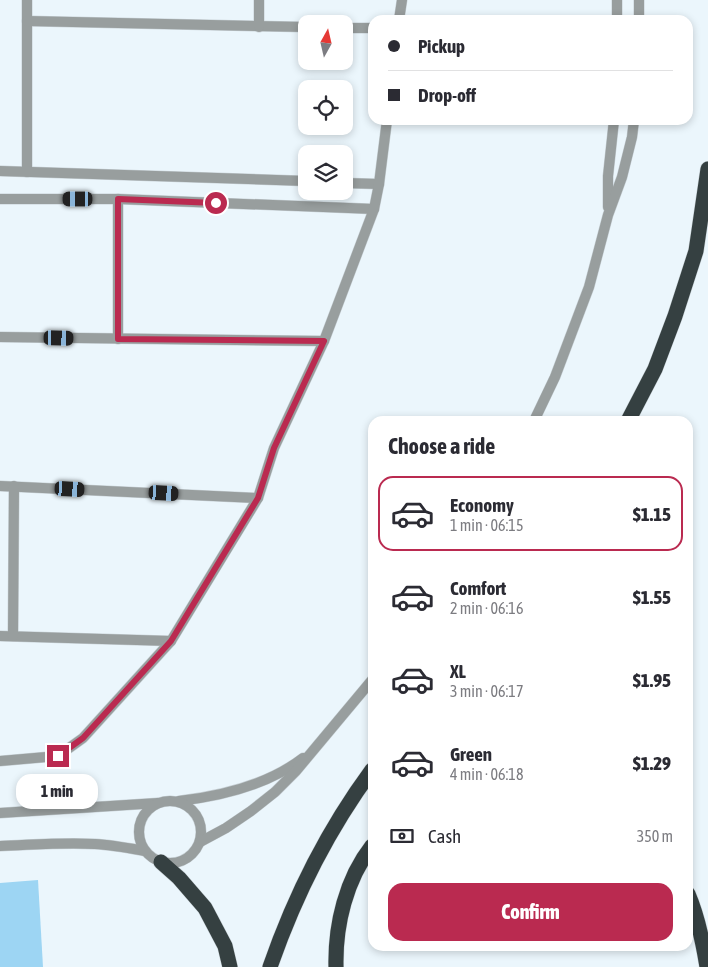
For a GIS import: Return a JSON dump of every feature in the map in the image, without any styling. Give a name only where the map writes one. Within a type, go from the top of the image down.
[{"type":"highway","points":[[631,416],[655,368],[696,250],[708,169]]},
{"type":"highway","points":[[270,967],[281,934],[315,861],[335,825],[368,776]]},
{"type":"highway","points":[[336,967],[336,944],[346,898],[355,874],[368,853]]},
{"type":"highway","points":[[161,862],[179,878],[205,908],[225,946],[230,967]]},
{"type":"highway","points":[[693,907],[698,920],[707,967]]},
{"type":"street","points":[[26,0],[27,172]]},
{"type":"street","points":[[259,0],[259,27]]},
{"type":"street","points":[[400,15],[402,0]]},
{"type":"street","points":[[617,0],[617,15]]},
{"type":"street","points":[[639,0],[639,15]]},
{"type":"street","points":[[26,22],[298,27]]},
{"type":"street","points":[[353,28],[368,28]]},
{"type":"street","points":[[0,762],[58,756],[83,738],[171,641],[258,498],[274,448],[324,341],[374,209],[386,125]]},
{"type":"street","points":[[608,215],[608,176],[613,125]]},
{"type":"street","points":[[536,416],[555,377],[589,288],[608,215],[622,176],[633,125]]},
{"type":"street","points":[[0,171],[298,181]]},
{"type":"street","points":[[353,183],[379,184]]},
{"type":"street","points":[[0,199],[118,199],[374,209]]},
{"type":"street","points":[[118,199],[118,339]]},
{"type":"street","points":[[0,337],[324,341]]},
{"type":"street","points":[[0,486],[258,498]]},
{"type":"street","points":[[13,636],[14,486]]},
{"type":"street","points":[[0,636],[171,641]]},
{"type":"street","points":[[200,842],[235,822],[275,792],[316,749],[368,685]]},
{"type":"street","points":[[0,813],[168,801],[178,802],[220,794],[254,784],[286,769],[316,749]]},
{"type":"street","points":[[158,803],[145,813],[141,820],[139,836],[145,851],[152,857],[161,862],[171,863],[188,857],[200,842],[200,822],[195,813],[187,806],[178,802]]},
{"type":"street","points":[[0,846],[68,843],[94,844],[145,851]]},
{"type":"shaded area","points":[[38,880],[43,967],[0,967],[0,883]]},
{"type":"route","points":[[58,756],[83,738],[171,641],[258,498],[274,448],[324,341],[118,339],[118,199],[216,203]]}]
